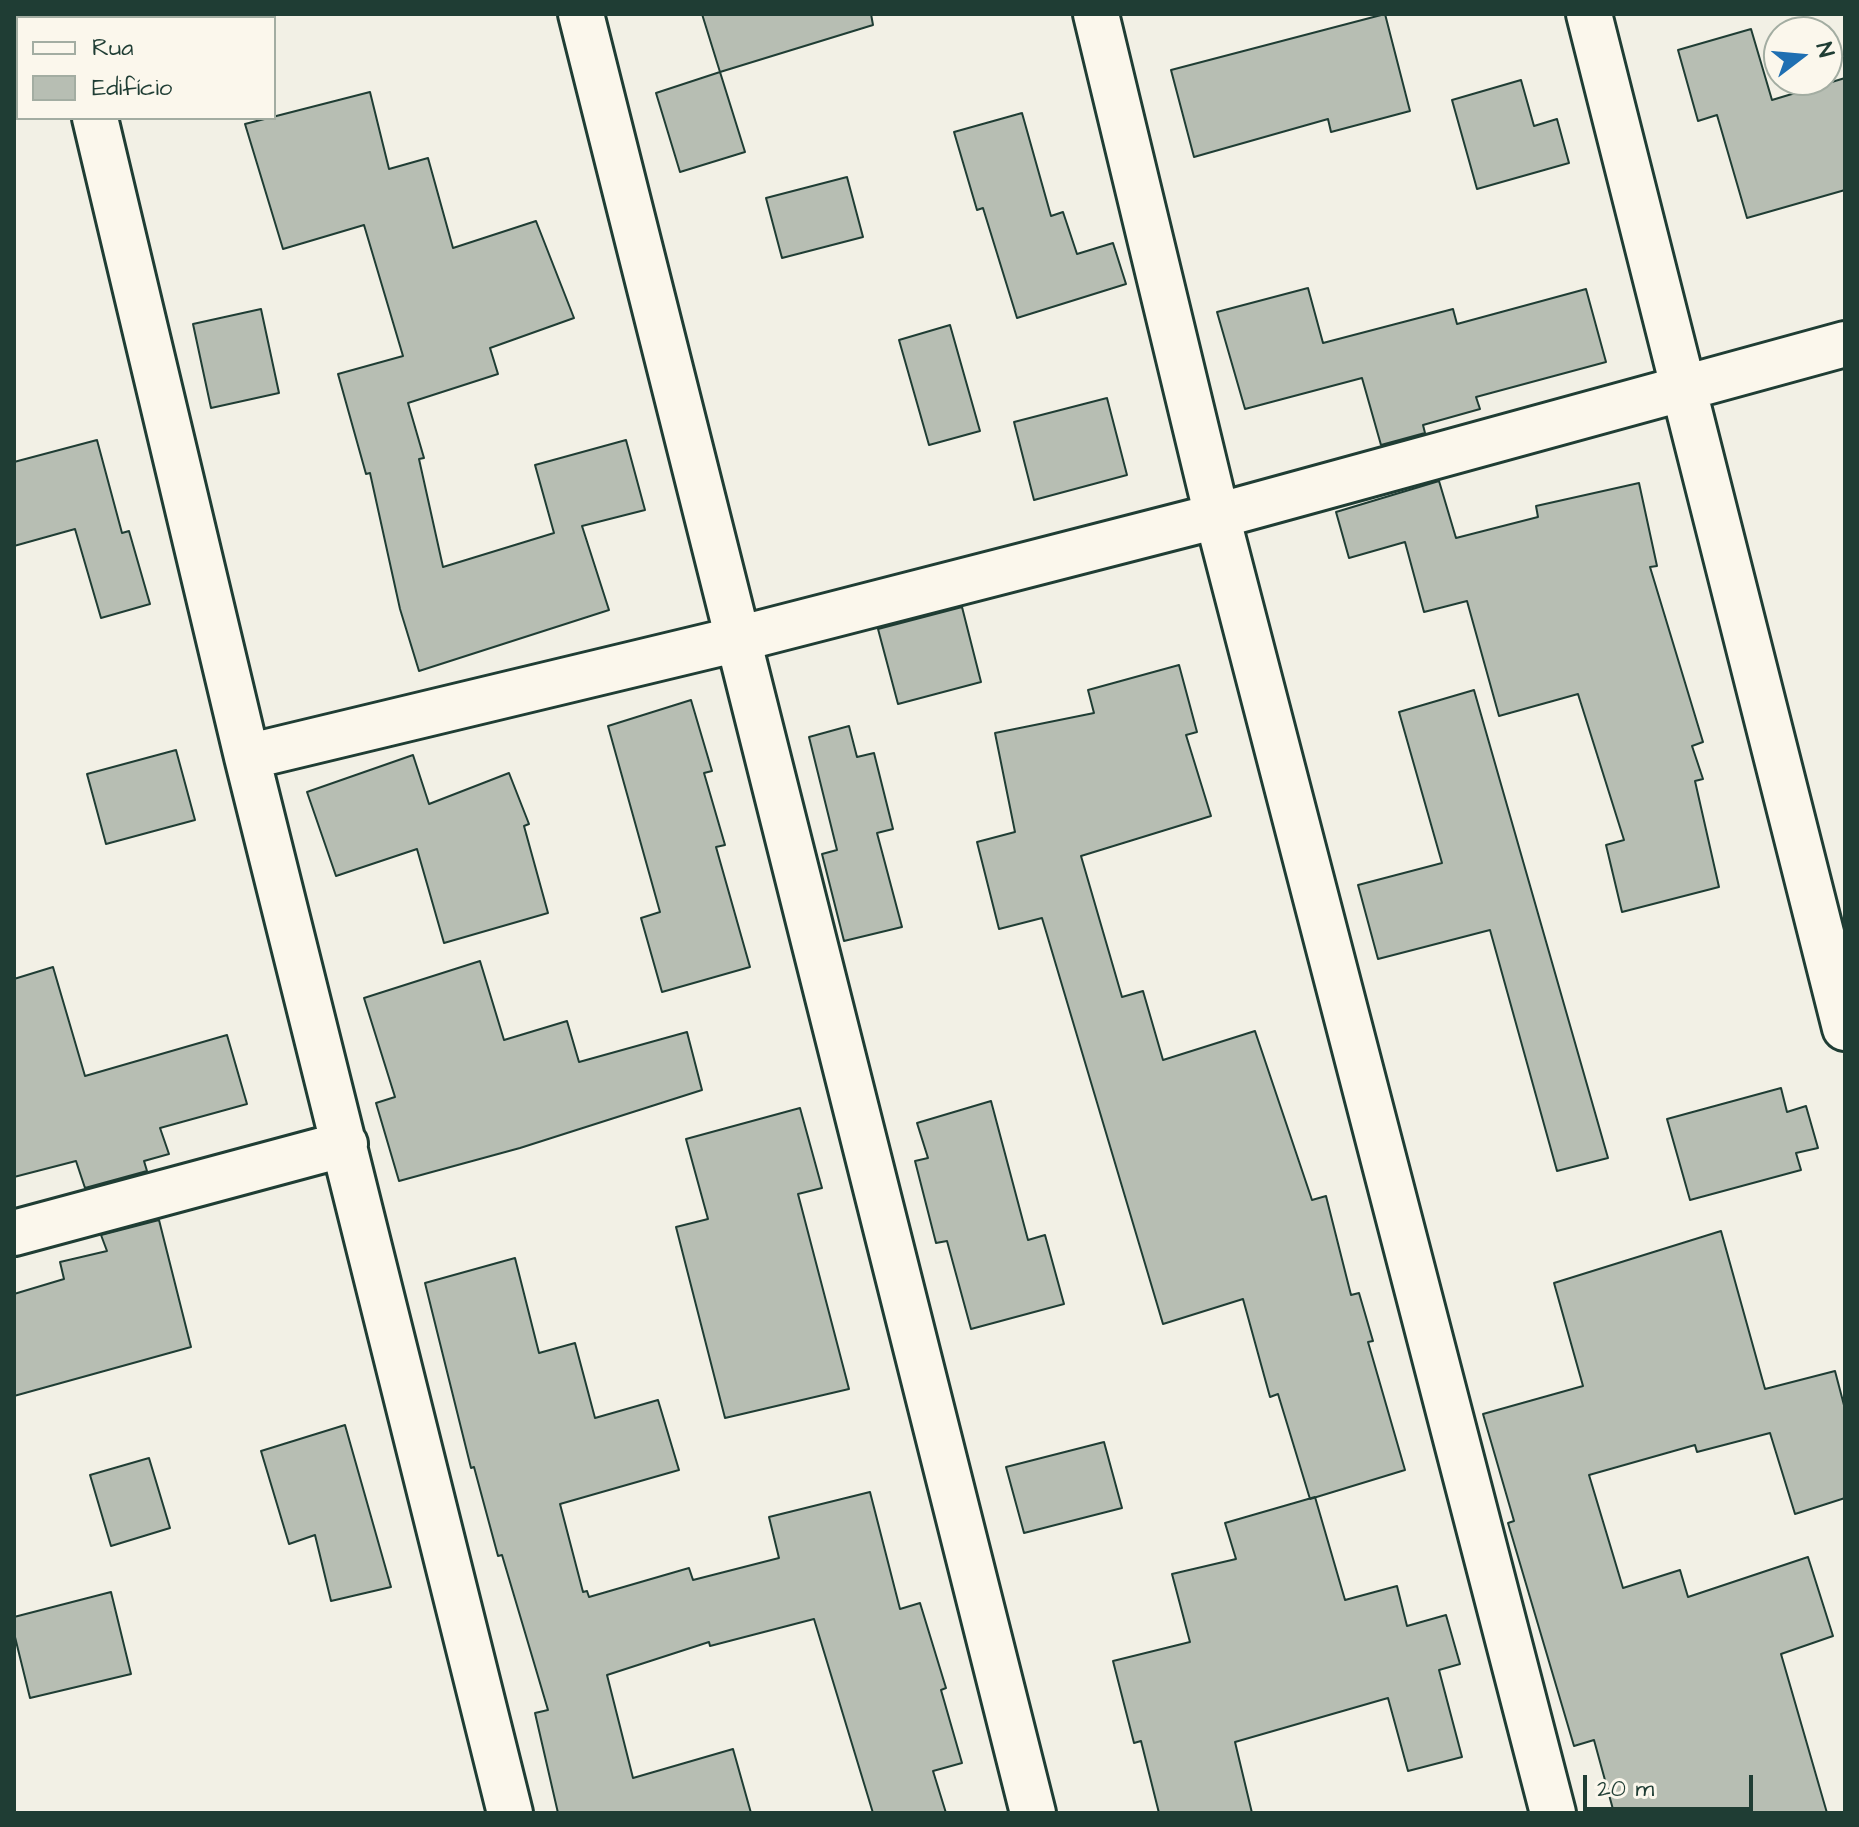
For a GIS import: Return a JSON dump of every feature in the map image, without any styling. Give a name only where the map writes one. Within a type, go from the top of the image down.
[{"type":"street","points":[[581,14],[1033,1813]]},
{"type":"street","points":[[1096,14],[1217,516],[1553,1813]]},
{"type":"street","points":[[1589,14],[1687,390],[1845,1028]]},
{"type":"street","points":[[95,120],[247,757],[510,1813]]},
{"type":"street","points":[[247,757],[738,639],[1217,516],[1687,390],[1845,344]]},
{"type":"street","points":[[14,1233],[345,1144]]},
{"type":"building","points":[[702,14],[871,14],[873,25],[720,72]]},
{"type":"building","points":[[1385,14],[1410,111],[1331,132],[1328,119],[1194,157],[1171,70]]},
{"type":"building","points":[[1751,29],[1763,70],[1763,96],[1771,96],[1772,100],[1785,96],[1843,96],[1845,78],[1845,190],[1747,218],[1717,115],[1698,121],[1678,50]]},
{"type":"building","points":[[720,72],[745,152],[680,172],[656,93]]},
{"type":"building","points":[[1521,80],[1534,126],[1557,119],[1569,163],[1477,189],[1452,100]]},
{"type":"building","points":[[370,92],[389,169],[428,158],[453,248],[536,221],[574,318],[490,348],[498,374],[408,403],[424,458],[419,459],[443,567],[554,533],[535,465],[626,440],[645,510],[582,526],[609,610],[419,671],[400,609],[370,473],[366,474],[338,374],[403,356],[364,225],[283,249],[245,124],[276,120],[276,116]]},
{"type":"building","points":[[1022,113],[1051,216],[1063,212],[1077,254],[1113,243],[1126,284],[1017,318],[983,208],[977,210],[954,132]]},
{"type":"building","points":[[847,177],[863,237],[782,258],[766,198]]},
{"type":"building","points":[[1308,288],[1323,343],[1453,309],[1457,324],[1586,289],[1606,362],[1476,397],[1480,409],[1423,425],[1425,433],[1381,445],[1362,378],[1245,409],[1217,312]]},
{"type":"building","points":[[261,309],[279,393],[211,408],[193,324]]},
{"type":"building","points":[[950,325],[980,431],[929,445],[899,340]]},
{"type":"building","points":[[1107,398],[1127,475],[1034,500],[1014,422]]},
{"type":"building","points":[[97,440],[122,533],[129,531],[150,604],[101,618],[75,529],[14,546],[14,462]]},
{"type":"building","points":[[1439,481],[1456,538],[1538,517],[1536,506],[1639,483],[1657,566],[1650,567],[1703,742],[1692,746],[1703,779],[1695,781],[1719,887],[1622,912],[1606,845],[1624,840],[1578,694],[1499,716],[1467,601],[1424,612],[1405,542],[1349,558],[1336,512]]},
{"type":"building","points":[[962,607],[981,682],[898,704],[878,629]]},
{"type":"building","points":[[1179,665],[1197,732],[1186,735],[1211,816],[1081,856],[1122,997],[1143,991],[1163,1060],[1255,1031],[1312,1200],[1326,1196],[1351,1295],[1359,1293],[1373,1341],[1368,1342],[1405,1470],[1310,1499],[1278,1394],[1270,1397],[1243,1299],[1163,1324],[1042,918],[999,929],[977,842],[1015,832],[995,733],[1094,713],[1088,690]]},
{"type":"building","points":[[1474,690],[1608,1158],[1557,1171],[1490,930],[1378,959],[1358,885],[1442,863],[1399,712]]},
{"type":"building","points":[[691,700],[712,771],[704,773],[725,845],[716,847],[750,967],[662,992],[641,918],[660,912],[608,726]]},
{"type":"building","points":[[849,726],[857,757],[874,753],[893,829],[877,833],[902,927],[844,941],[822,854],[837,850],[809,737]]},
{"type":"building","points":[[176,750],[195,820],[106,844],[87,774]]},
{"type":"building","points":[[413,755],[429,804],[509,773],[529,824],[524,826],[548,913],[444,943],[417,849],[336,876],[307,792]]},
{"type":"building","points":[[480,961],[504,1040],[567,1021],[579,1062],[687,1032],[702,1090],[520,1148],[399,1181],[376,1103],[395,1097],[364,998]]},
{"type":"building","points":[[53,967],[85,1076],[227,1035],[247,1104],[160,1128],[169,1154],[144,1161],[147,1171],[85,1188],[76,1161],[14,1177],[14,979]]},
{"type":"building","points":[[1781,1088],[1787,1112],[1806,1106],[1818,1148],[1796,1153],[1801,1170],[1690,1200],[1667,1119]]},
{"type":"building","points":[[991,1101],[1028,1240],[1045,1235],[1064,1304],[971,1329],[947,1241],[936,1243],[915,1161],[928,1158],[917,1123]]},
{"type":"building","points":[[800,1108],[822,1188],[798,1194],[849,1389],[725,1418],[676,1227],[708,1219],[686,1139]]},
{"type":"building","points":[[159,1220],[191,1347],[14,1396],[14,1294],[64,1279],[60,1262],[107,1251],[101,1235]]},
{"type":"building","points":[[1721,1231],[1765,1389],[1835,1371],[1845,1409],[1845,1498],[1795,1514],[1770,1433],[1697,1452],[1695,1445],[1589,1475],[1623,1588],[1680,1570],[1688,1597],[1808,1557],[1833,1636],[1781,1654],[1827,1813],[1614,1813],[1594,1740],[1574,1746],[1508,1523],[1514,1521],[1483,1414],[1583,1386],[1554,1283]]},
{"type":"building","points":[[515,1258],[539,1353],[575,1343],[595,1418],[658,1400],[679,1470],[560,1504],[583,1592],[587,1591],[589,1597],[689,1568],[693,1580],[779,1558],[769,1517],[870,1492],[900,1609],[920,1603],[946,1688],[941,1690],[962,1763],[933,1771],[946,1813],[873,1813],[814,1619],[710,1646],[709,1642],[607,1675],[633,1778],[733,1749],[751,1813],[558,1813],[535,1713],[548,1710],[502,1555],[498,1556],[474,1467],[471,1468],[425,1283]]},
{"type":"building","points":[[345,1425],[391,1587],[331,1601],[315,1535],[289,1544],[261,1451]]},
{"type":"building","points":[[1104,1442],[1122,1508],[1024,1533],[1006,1467]]},
{"type":"building","points":[[149,1458],[170,1528],[111,1546],[90,1475]]},
{"type":"building","points":[[1315,1497],[1345,1600],[1397,1586],[1407,1626],[1446,1615],[1460,1664],[1439,1670],[1462,1757],[1408,1771],[1388,1698],[1235,1742],[1252,1813],[1159,1813],[1141,1741],[1134,1743],[1113,1661],[1190,1642],[1172,1574],[1236,1559],[1225,1523]]},
{"type":"building","points":[[111,1592],[131,1674],[30,1698],[14,1633],[14,1617]]}]
